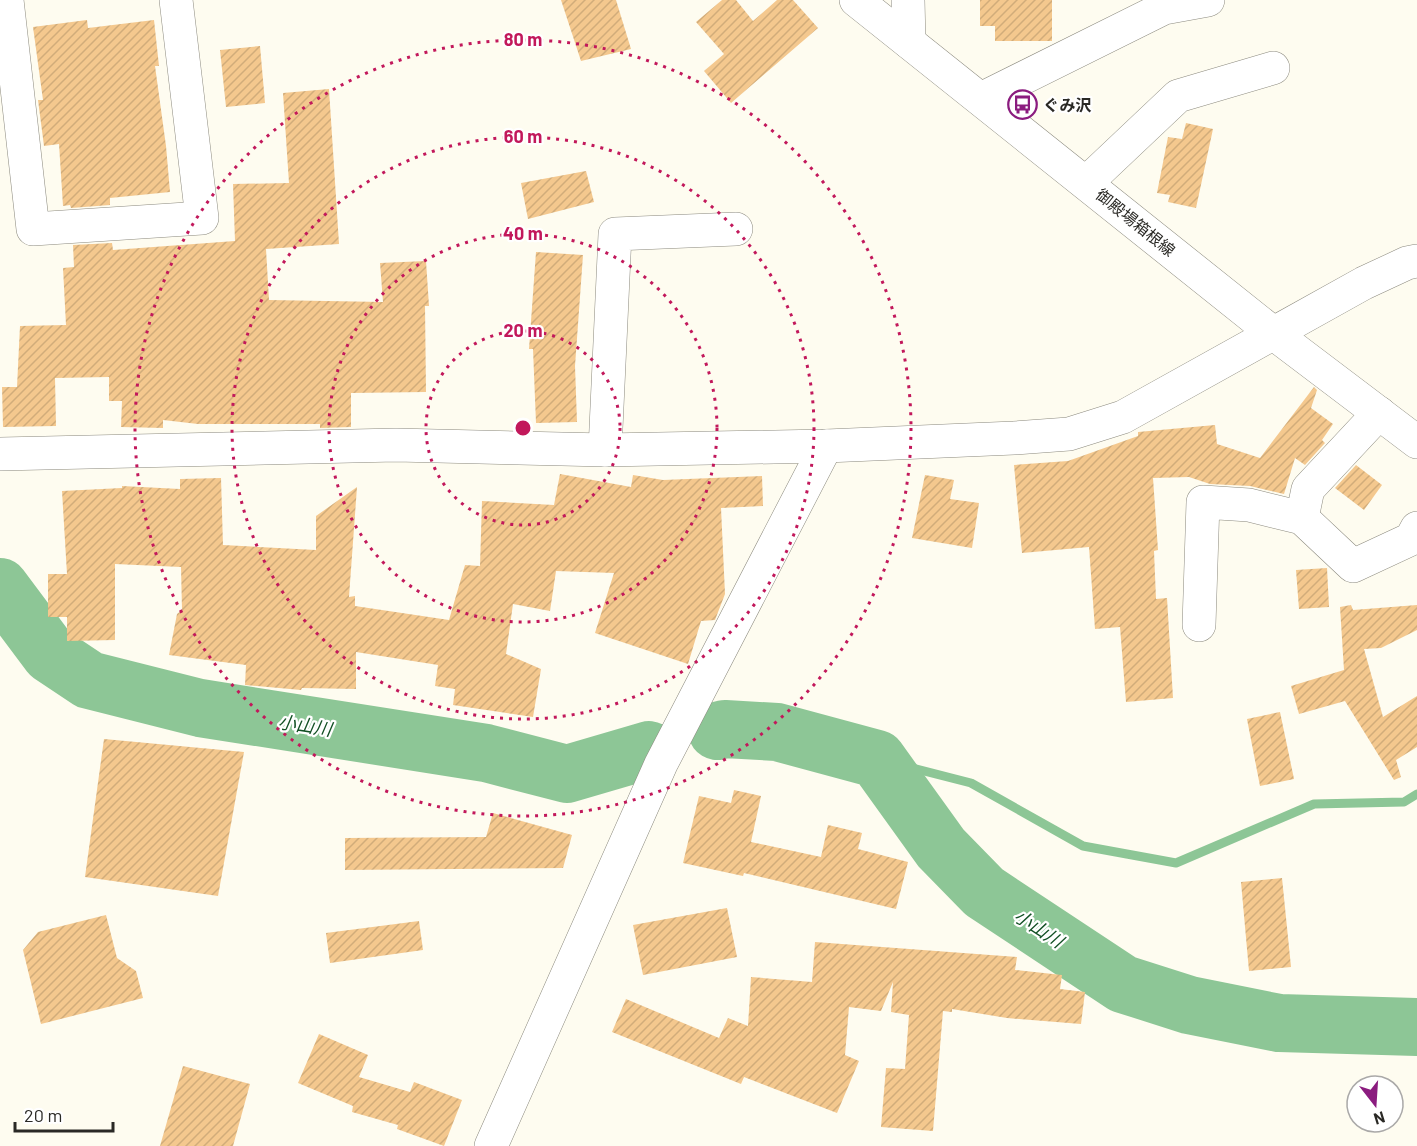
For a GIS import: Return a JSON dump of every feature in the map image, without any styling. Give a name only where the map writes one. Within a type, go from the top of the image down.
[{"type":"street","points":[[7,0],[33,229],[202,218],[176,0]]},
{"type":"street","name":"御殿場箱根線","points":[[856,0],[1274,333],[1417,442]]},
{"type":"street","points":[[908,0],[909,42]]},
{"type":"street","points":[[981,99],[1164,8],[1208,0]]},
{"type":"street","points":[[1086,183],[1178,96],[1274,69]]},
{"type":"street","points":[[605,450],[615,234],[736,229]]},
{"type":"street","points":[[0,454],[396,445],[605,450],[826,446],[1069,434],[1124,417],[1364,283],[1407,263],[1417,261]]},
{"type":"street","points":[[1302,518],[1308,489],[1379,414]]},
{"type":"street","points":[[491,1146],[661,764],[826,446]]},
{"type":"street","points":[[1199,625],[1203,502],[1249,505],[1302,518],[1353,566],[1411,539],[1417,528]]},
{"type":"building","points":[[561,0],[616,0],[631,49],[581,61]]},
{"type":"building","points":[[722,0],[736,0],[753,21],[777,0],[793,0],[818,28],[731,103],[704,71],[724,54],[696,22]]},
{"type":"building","points":[[980,0],[1052,0],[1052,41],[995,41],[995,26],[980,26]]},
{"type":"building","points":[[87,20],[88,28],[154,20],[159,66],[155,66],[170,192],[110,198],[110,205],[71,208],[70,205],[63,206],[59,144],[44,146],[38,100],[43,100],[33,27]]},
{"type":"building","points":[[260,46],[265,103],[226,107],[220,50]]},
{"type":"building","points":[[329,89],[339,244],[266,249],[269,300],[383,302],[380,263],[426,261],[429,306],[425,306],[426,392],[351,393],[351,427],[320,428],[320,424],[198,424],[163,420],[163,428],[121,427],[122,401],[109,401],[109,377],[55,378],[56,426],[3,427],[2,387],[17,387],[20,326],[66,325],[63,268],[74,267],[73,245],[112,243],[113,250],[235,241],[233,184],[289,183],[283,93]]},
{"type":"building","points":[[1186,123],[1213,129],[1196,208],[1168,202],[1170,195],[1157,193],[1168,137],[1182,139]]},
{"type":"building","points":[[586,171],[594,202],[528,219],[521,183]]},
{"type":"building","points":[[536,252],[583,255],[575,366],[577,422],[536,423],[533,349],[529,349]]},
{"type":"building","points":[[1314,387],[1317,390],[1311,408],[1333,424],[1322,440],[1325,443],[1305,465],[1295,458],[1284,494],[1250,486],[1210,484],[1189,477],[1153,478],[1158,550],[1154,551],[1156,599],[1167,598],[1173,698],[1126,702],[1120,627],[1095,629],[1089,547],[1022,553],[1014,465],[1068,461],[1138,436],[1138,432],[1215,425],[1217,444],[1260,458]]},
{"type":"building","points":[[1356,465],[1382,485],[1364,510],[1335,488]]},
{"type":"building","points":[[560,474],[631,487],[633,475],[663,480],[762,476],[763,506],[721,508],[725,594],[715,620],[701,621],[688,664],[595,633],[614,573],[556,571],[550,611],[513,604],[506,654],[541,669],[533,717],[453,705],[455,689],[435,686],[438,665],[356,652],[356,689],[302,688],[301,690],[245,685],[246,665],[169,655],[177,614],[182,610],[181,567],[115,564],[115,640],[67,641],[67,617],[48,617],[48,574],[67,574],[62,491],[122,488],[122,486],[180,489],[180,479],[221,478],[223,545],[316,550],[316,516],[357,487],[349,597],[355,596],[355,606],[449,620],[465,565],[480,566],[482,501],[554,505]]},
{"type":"building","points":[[925,475],[954,480],[950,499],[979,503],[972,548],[912,538]]},
{"type":"building","points":[[1327,568],[1329,607],[1299,609],[1296,570]]},
{"type":"building","points":[[1351,605],[1353,610],[1417,605],[1417,630],[1381,648],[1364,649],[1383,717],[1417,696],[1417,747],[1396,760],[1401,777],[1394,780],[1345,701],[1299,714],[1291,686],[1344,670],[1340,607]]},
{"type":"building","points":[[1280,712],[1294,779],[1260,786],[1247,719]]},
{"type":"building","points":[[104,739],[244,752],[218,896],[85,877]]},
{"type":"building","points":[[734,790],[761,796],[751,842],[821,857],[828,825],[862,833],[858,849],[908,862],[896,909],[744,873],[743,876],[683,863],[699,796],[731,803]]},
{"type":"building","points":[[493,813],[572,835],[563,868],[345,870],[345,838],[486,837]]},
{"type":"building","points":[[1282,878],[1291,967],[1249,971],[1241,882]]},
{"type":"building","points":[[727,908],[737,957],[643,975],[633,925]]},
{"type":"building","points":[[106,915],[117,958],[136,971],[143,998],[41,1024],[23,950],[38,932]]},
{"type":"building","points":[[419,921],[423,950],[330,963],[326,933]]},
{"type":"building","points":[[815,942],[1017,957],[1015,970],[1062,975],[1060,989],[1085,992],[1081,1024],[1007,1018],[952,1009],[952,1012],[943,1011],[933,1131],[881,1127],[886,1068],[905,1069],[909,1015],[891,1012],[893,982],[881,1011],[849,1007],[845,1055],[859,1061],[837,1113],[744,1077],[741,1084],[612,1032],[626,999],[719,1038],[728,1018],[748,1026],[751,977],[812,982]]},
{"type":"building","points":[[319,1034],[368,1055],[359,1077],[410,1092],[414,1082],[462,1100],[444,1146],[397,1129],[398,1125],[352,1112],[353,1106],[298,1083]]},
{"type":"building","points":[[183,1066],[250,1084],[233,1146],[160,1146]]},
{"type":"waterway","name":"小山川","points":[[0,587],[50,654],[89,680],[200,708],[486,753],[567,774],[649,750]]},
{"type":"waterway","name":"小山川","points":[[717,731],[725,729],[777,732],[877,759],[941,848],[984,892],[1123,984],[1189,1005],[1279,1023],[1417,1027]]},
{"type":"waterway","points":[[877,759],[971,783],[1083,846],[1176,863],[1314,804],[1404,802],[1417,794]]},
{"type":"place","name":"ぐみ沢","points":[[1022,104]]}]
